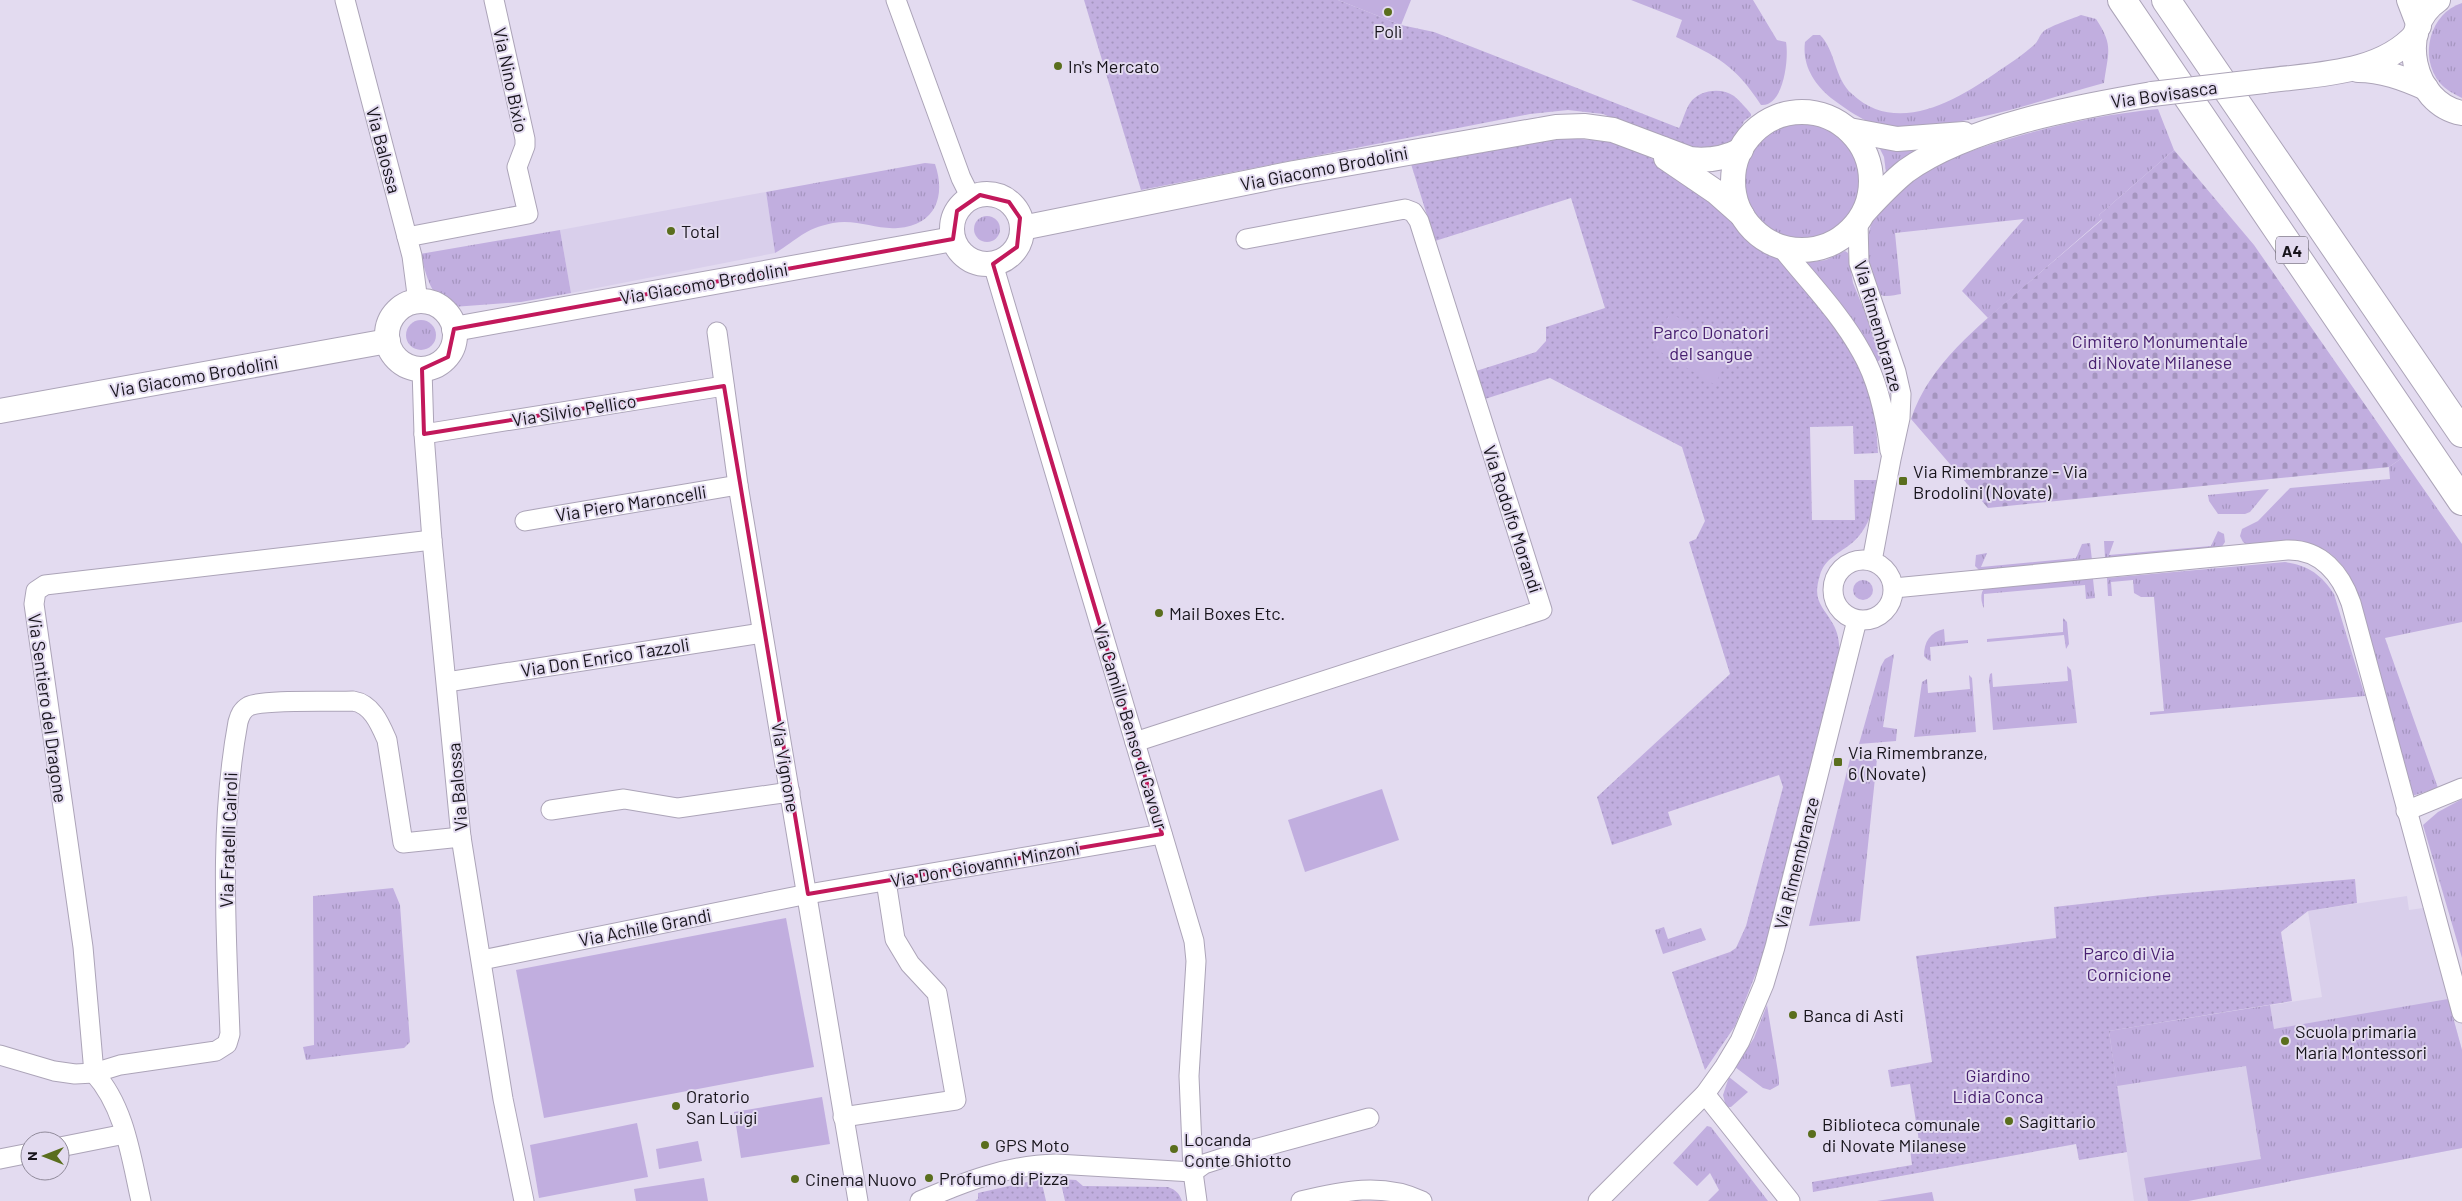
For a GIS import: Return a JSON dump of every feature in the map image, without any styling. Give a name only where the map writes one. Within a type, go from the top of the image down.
[{"type":"highway","name":"A4","points":[[2122,0],[2462,501]]},
{"type":"highway","name":"A4","points":[[2166,0],[2462,433]]},
{"type":"street","name":"Via Balossa","points":[[345,0],[412,256],[418,302]]},
{"type":"street","name":"Via Nino Bixio","points":[[407,237],[528,214],[517,166],[525,146],[524,139],[494,0]]},
{"type":"street","points":[[896,0],[960,178],[971,198]]},
{"type":"street","points":[[2409,0],[2418,30],[2414,59],[2419,76],[2426,88],[2442,104],[2462,113]]},
{"type":"street","name":"Via Bovisasca","points":[[1861,217],[1888,186],[1921,162],[1948,147],[1986,132],[2093,104],[2152,94],[2345,69],[2386,58],[2403,48],[2418,30],[2421,19],[2438,0]]},
{"type":"street","name":"Via Bovisasca","points":[[2345,69],[2383,72],[2405,78],[2426,88]]},
{"type":"street","points":[[1812,112],[1826,116],[1849,130],[1865,153],[1870,166],[1871,190],[1861,217],[1846,235],[1832,244],[1815,249],[1798,250],[1781,247],[1756,232],[1742,214],[1736,199],[1734,182],[1735,166],[1741,150],[1756,130],[1766,122],[1787,114],[1812,112]]},
{"type":"street","name":"Via Giacomo Brodolini","points":[[1022,228],[1294,172],[1527,130],[1584,126],[1628,134],[1690,159],[1719,159],[1741,150]]},
{"type":"street","name":"Via Bovisasca","points":[[1849,130],[1897,139],[1986,132]]},
{"type":"street","name":"Via Giacomo Brodolini","points":[[1628,134],[1716,192],[1742,214]]},
{"type":"street","points":[[990,194],[1009,202],[1020,218],[1022,228],[1017,247],[1007,258],[993,264],[985,264],[968,259],[956,247],[953,239],[953,220],[957,211],[971,198],[990,194]]},
{"type":"street","name":"Via Rodolfo Morandi","points":[[1135,742],[1542,610],[1419,221],[1413,212],[1405,209],[1246,239]]},
{"type":"street","name":"Via Rimembranze","points":[[1861,217],[1857,247],[1860,271],[1896,372],[1901,394],[1900,418],[1872,561]]},
{"type":"street","name":"Via Giacomo Brodolini","points":[[454,329],[953,239]]},
{"type":"street","name":"Via Rimembranze","points":[[1781,247],[1831,306],[1863,354],[1884,415],[1891,459]]},
{"type":"street","name":"Via Camillo Benso di Cavour","points":[[993,264],[1196,948],[1189,1076],[1193,1172],[1197,1201]]},
{"type":"street","points":[[418,302],[440,307],[452,321],[454,329],[455,339],[448,357],[441,363],[422,369],[413,368],[396,359],[388,341],[390,323],[394,315],[409,304],[418,302]]},
{"type":"street","name":"Via Vignone","points":[[717,332],[738,486],[808,894],[858,1201]]},
{"type":"street","name":"Via Giacomo Brodolini","points":[[0,411],[388,341]]},
{"type":"street","name":"Via Balossa","points":[[422,369],[424,434],[432,540],[461,837],[482,960],[502,1099],[524,1201]]},
{"type":"street","name":"Via Silvio Pellico","points":[[424,434],[724,386]]},
{"type":"street","name":"Via Piero Maroncelli","points":[[524,521],[738,486]]},
{"type":"street","name":"Via Sentiero del Dragone","points":[[94,1073],[82,947],[34,604],[36,590],[45,585],[432,540]]},
{"type":"street","points":[[1894,588],[2258,552],[2297,550],[2312,554],[2332,568],[2347,592],[2462,1013]]},
{"type":"street","points":[[1872,561],[1887,572],[1894,588],[1891,603],[1882,614],[1870,620],[1857,620],[1849,616],[1836,604],[1833,587],[1840,571],[1852,562],[1872,561]]},
{"type":"street","name":"Via Rimembranze","points":[[1598,1201],[1705,1094],[1740,1041],[1764,984],[1775,947],[1857,620]]},
{"type":"street","name":"Via Don Enrico Tazzoli","points":[[447,682],[762,633]]},
{"type":"street","name":"Via Fratelli Cairoli","points":[[94,1073],[120,1065],[216,1051],[227,1044],[230,1034],[225,824],[232,756],[238,722],[245,709],[255,704],[266,703],[352,701],[365,706],[381,725],[387,740],[403,843],[461,837]]},
{"type":"street","points":[[2406,810],[2462,788]]},
{"type":"street","points":[[551,810],[624,799],[678,808],[790,792]]},
{"type":"street","name":"Via Don Giovanni Minzoni","points":[[808,894],[1162,834]]},
{"type":"street","points":[[843,1117],[956,1100],[937,993],[910,964],[895,939],[886,881]]},
{"type":"street","name":"Via Achille Grandi","points":[[482,960],[808,894]]},
{"type":"street","points":[[0,1055],[54,1071],[94,1073],[106,1086],[113,1099],[125,1134],[141,1201]]},
{"type":"street","points":[[1705,1094],[1790,1201]]},
{"type":"street","points":[[920,1201],[972,1179],[1002,1170],[1035,1165],[1193,1172],[1204,1164],[1229,1156],[1369,1118]]},
{"type":"street","points":[[70,1145],[125,1134]]},
{"type":"street","points":[[0,1159],[20,1155]]},
{"type":"street","points":[[1301,1201],[1337,1192],[1364,1189],[1413,1196],[1422,1201]]},
{"type":"highlighted area","points":[[980,195],[1009,202],[1020,218],[1017,247],[993,264],[1162,834],[808,894],[724,386],[424,434],[422,369],[448,357],[454,329],[953,239],[957,211]]},
{"type":"shaded area","points":[[766,192],[775,253],[571,293],[560,230]]},
{"type":"shaded area","name":"Scuola primaria Maria Montessori","points":[[2407,896],[2409,910],[2423,908],[2462,1050],[2462,1148],[2188,1201],[2134,1201],[2109,1031],[2322,997],[2308,911]]},
{"type":"green space","points":[[1084,0],[1338,0],[1401,25],[1434,32],[1679,128],[1690,103],[1699,95],[1710,91],[1723,91],[1734,96],[1751,116],[1744,121],[1737,136],[1726,148],[1715,154],[1665,141],[1603,114],[1568,110],[1530,114],[1141,190]]},
{"type":"green space","name":"Polì","points":[[1338,0],[1411,0],[1401,25]]},
{"type":"green space","points":[[1631,0],[1753,0],[1777,40],[1786,42],[1787,59],[1783,80],[1775,98],[1769,104],[1761,105],[1752,91],[1734,71],[1703,50],[1676,37],[1682,20]]},
{"type":"green space","points":[[2462,3],[2462,98],[2447,90],[2433,73],[2429,49],[2435,26],[2442,16],[2451,8]]},
{"type":"green space","points":[[2081,15],[2096,19],[2105,36],[2108,56],[2104,83],[1995,114],[1914,129],[1889,129],[1871,123],[1846,109],[1819,87],[1810,73],[1805,58],[1805,42],[1813,35],[1820,35],[1829,49],[1846,88],[1852,94],[1870,107],[1889,112],[1908,113],[1928,109],[1966,92],[2026,52],[2046,30]]},
{"type":"green space","points":[[2158,109],[2174,150],[2099,215],[2102,219],[1988,318],[1962,291],[2024,219],[1895,233],[1901,294],[1884,296],[1879,294],[1874,288],[1870,280],[1867,261],[1867,241],[1871,225],[1876,214],[1888,199],[1910,179],[1962,154],[2026,134],[2069,123]]},
{"type":"green space","points":[[1802,123],[1824,127],[1843,140],[1856,159],[1860,181],[1856,203],[1843,222],[1824,235],[1802,239],[1780,235],[1761,222],[1748,203],[1744,181],[1748,159],[1761,140],[1780,127]]},
{"type":"green space","name":"Parco Donatori del sangue","points":[[1565,138],[1610,141],[1649,157],[1666,167],[1732,219],[1758,247],[1776,255],[1837,325],[1866,378],[1875,414],[1878,453],[1854,454],[1853,426],[1810,427],[1812,520],[1855,520],[1854,480],[1877,480],[1875,497],[1871,514],[1863,530],[1852,543],[1825,564],[1820,575],[1817,591],[1819,602],[1837,632],[1839,658],[1762,958],[1735,1026],[1705,1070],[1672,972],[1730,952],[1736,948],[1746,926],[1783,787],[1779,775],[1668,812],[1672,825],[1612,845],[1597,797],[1730,674],[1689,542],[1696,539],[1705,521],[1682,447],[1550,378],[1485,399],[1476,371],[1536,352],[1546,341],[1546,327],[1605,308],[1571,198],[1435,241],[1411,164]]},
{"type":"green space","points":[[1880,149],[1913,150],[1916,161],[1887,180],[1884,157]]},
{"type":"green space","name":"Cimitero Monumentale di Novate Milanese","points":[[2174,150],[2254,245],[2402,458],[2389,467],[1988,508],[1911,419],[1919,399],[1943,363],[1972,332],[2102,220],[2099,215]]},
{"type":"green space","points":[[925,163],[935,164],[939,187],[935,207],[921,221],[911,226],[898,228],[851,222],[823,225],[808,231],[775,253],[766,192]]},
{"type":"green space","points":[[987,216],[996,220],[1000,229],[996,238],[987,242],[978,238],[974,229],[978,220]]},
{"type":"green space","points":[[560,230],[571,293],[521,302],[453,307],[445,303],[434,292],[427,278],[420,254]]},
{"type":"green space","points":[[1845,251],[1848,253],[1853,283],[1881,351],[1882,356],[1879,361],[1875,361],[1804,263],[1826,260]]},
{"type":"green space","points":[[1670,313],[1733,348],[1715,385],[1652,347]]},
{"type":"green space","points":[[421,320],[432,324],[436,335],[432,346],[421,350],[410,346],[406,335],[410,324]]},
{"type":"green space","points":[[2402,458],[2462,544],[2462,622],[2385,638],[2438,788],[2412,796],[2360,601],[2351,580],[2341,564],[2330,554],[2317,547],[2302,543],[2285,542],[2246,544],[2240,536],[2242,529],[2258,521],[2290,488],[2390,479],[2389,467]]},
{"type":"green space","points":[[2269,489],[2250,512],[2245,514],[2218,514],[2209,501],[2208,495]]},
{"type":"green space","points":[[2218,531],[2224,534],[2225,542],[2221,548],[2105,558],[2104,541],[2114,541],[2109,555],[2211,546]]},
{"type":"green space","points":[[2090,543],[2092,560],[1979,570],[1975,566],[1976,555],[1987,553],[1981,567],[2076,558],[2082,544]]},
{"type":"green space","points":[[2285,562],[2293,563],[2314,572],[2325,581],[2334,594],[2365,696],[2150,715],[2150,712],[2164,711],[2154,597],[2141,597],[2134,593],[2133,580],[2111,582],[2112,596],[2108,596],[2107,578]]},
{"type":"green space","points":[[2093,579],[2095,598],[2086,599],[2085,585],[1984,594],[1984,608],[1982,603],[1981,595],[1984,589]]},
{"type":"green space","points":[[1863,580],[1870,583],[1873,590],[1870,597],[1863,600],[1856,597],[1853,590],[1856,583]]},
{"type":"green space","points":[[2063,618],[2067,622],[2069,644],[2066,649],[2064,635],[1987,642],[1987,639],[2063,632]]},
{"type":"green space","points":[[1944,629],[1945,642],[1968,640],[1968,643],[1930,647],[1931,661],[1928,660],[1924,656],[1925,646],[1929,638],[1939,630]]},
{"type":"green space","points":[[1894,654],[1883,727],[1897,729],[1896,741],[1859,744],[1881,666],[1885,659]]},
{"type":"green space","points":[[2067,666],[2071,670],[2077,723],[1993,730],[1990,674],[1992,673],[1993,687],[2068,681]]},
{"type":"green space","points":[[1969,675],[1972,678],[1976,732],[1914,737],[1922,682],[1927,679],[1928,693],[1970,689]]},
{"type":"green space","points":[[1850,759],[1877,759],[1860,921],[1809,926]]},
{"type":"green space","points":[[1382,789],[1399,840],[1305,872],[1288,820]]},
{"type":"green space","points":[[2462,799],[2462,958],[2423,825],[2438,812]]},
{"type":"green space","points":[[2355,879],[2357,903],[2308,911],[2281,932],[2292,1001],[2109,1031],[2127,1152],[2079,1160],[2076,1144],[1813,1192],[1812,1182],[1912,1165],[1910,1149],[1920,1147],[1910,1084],[1891,1087],[1888,1070],[1932,1062],[1916,956],[2056,938],[2054,907],[2162,895]]},
{"type":"green space","points":[[393,888],[400,905],[410,1042],[404,1048],[306,1060],[303,1047],[314,1045],[313,896]]},
{"type":"green space","points":[[786,918],[814,1067],[544,1118],[516,970]]},
{"type":"green space","points":[[1664,927],[1668,939],[1701,928],[1706,940],[1663,954],[1655,930]]},
{"type":"green space","name":"Scuola primaria Maria Montessori","points":[[2448,999],[2462,1050],[2462,1148],[2188,1201],[2148,1201],[2144,1178],[2261,1159],[2246,1066],[2117,1086],[2109,1031],[2270,1005],[2274,1029]]},
{"type":"green space","points":[[1767,1005],[1779,1078],[1779,1085],[1770,1090],[1763,1088],[1735,1067],[1754,1038]]},
{"type":"green space","points":[[1729,1077],[1748,1092],[1731,1107],[1726,1107],[1723,1095]]},
{"type":"green space","points":[[822,1097],[830,1144],[741,1158],[734,1112]]},
{"type":"green space","points":[[637,1123],[648,1177],[539,1198],[530,1145]]},
{"type":"green space","points":[[1707,1126],[1711,1127],[1768,1201],[1708,1201],[1719,1190],[1710,1173],[1697,1186],[1673,1163]]},
{"type":"green space","points":[[698,1141],[702,1161],[659,1169],[656,1149]]},
{"type":"green space","points":[[704,1178],[708,1201],[636,1201],[634,1189]]},
{"type":"green space","points":[[1041,1179],[1046,1201],[975,1201],[978,1199],[978,1193]]},
{"type":"green space","points":[[1060,1179],[1076,1180],[1083,1186],[1168,1187],[1177,1192],[1182,1201],[1065,1201]]},
{"type":"green space","points":[[1932,1192],[1934,1201],[1877,1201]]},
{"type":"place","name":"Polì","points":[[1388,12]]},
{"type":"place","name":"In's Mercato","points":[[1058,66]]},
{"type":"place","name":"Total","points":[[671,231]]},
{"type":"place","name":"Via Rimembranze - Via Brodolini (Novate)","points":[[1903,481]]},
{"type":"place","name":"Mail Boxes Etc.","points":[[1159,613]]},
{"type":"place","name":"Via Rimembranze, 6 (Novate)","points":[[1838,762]]},
{"type":"place","name":"Banca di Asti","points":[[1793,1015]]},
{"type":"place","name":"Scuola primaria Maria Montessori","points":[[2285,1041]]},
{"type":"place","name":"Oratorio San Luigi","points":[[676,1106]]},
{"type":"place","name":"Sagittario","points":[[2009,1121]]},
{"type":"place","name":"Biblioteca comunale di Novate Milanese","points":[[1812,1134]]},
{"type":"place","name":"GPS Moto","points":[[985,1145]]},
{"type":"place","name":"Locanda Conte Ghiotto","points":[[1174,1149]]},
{"type":"place","name":"Profumo di Pizza","points":[[929,1178]]},
{"type":"place","name":"Cinema Nuovo","points":[[795,1179]]},
{"type":"park label","name":"Parco di Via Cornicione","points":[[2129,963]]},
{"type":"park label","name":"Giardino Lidia Conca","points":[[1998,1085]]}]
